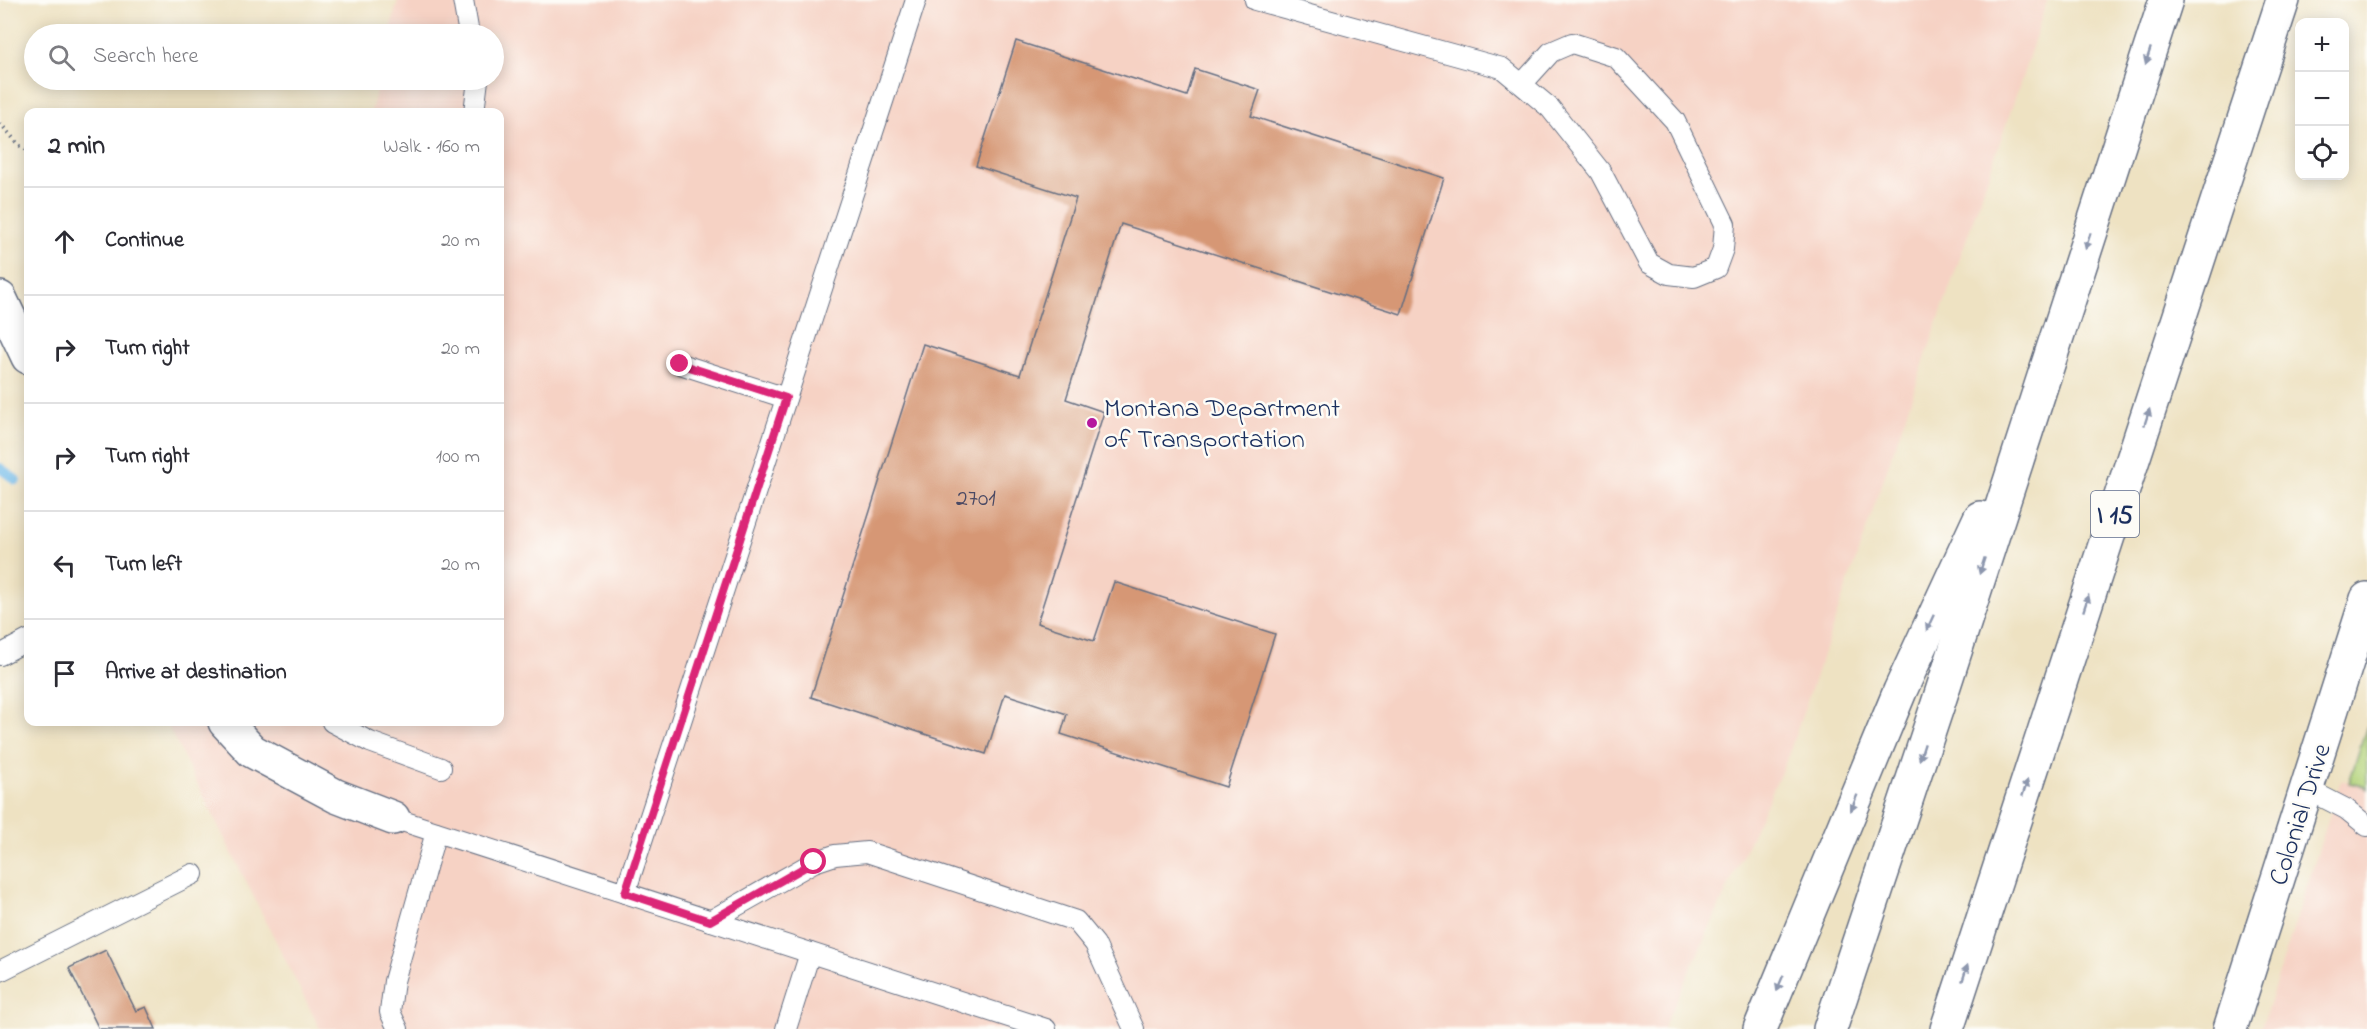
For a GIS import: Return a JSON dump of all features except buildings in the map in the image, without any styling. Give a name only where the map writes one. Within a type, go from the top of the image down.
[{"type":"main road","points":[[1830,1029],[2166,0]]},
{"type":"main road","name":"I 15","points":[[1947,1029],[2283,0]]},
{"type":"main road","points":[[0,298],[24,349]]},
{"type":"main road","points":[[1760,1029],[1926,631],[2036,399]]},
{"type":"main road","name":"Colonial Drive","points":[[2230,1029],[2367,599]]},
{"type":"main road","points":[[229,726],[252,751],[336,796],[393,818]]},
{"type":"lane","points":[[463,0],[467,24]]},
{"type":"lane","points":[[625,893],[916,0]]},
{"type":"lane","points":[[1255,0],[1502,68],[1550,108],[1600,172],[1649,263],[1669,274],[1694,277],[1716,268],[1724,249],[1725,224],[1675,121],[1616,57],[1572,43],[1551,52],[1522,84]]},
{"type":"lane","points":[[474,108],[477,90]]},
{"type":"lane","points":[[680,364],[786,398]]},
{"type":"lane","points":[[0,654],[24,642]]},
{"type":"lane","points":[[340,726],[370,742],[441,768]]},
{"type":"lane","points":[[2307,789],[2346,809],[2367,826]]},
{"type":"lane","points":[[393,818],[1046,1029]]},
{"type":"lane","points":[[398,1029],[390,1012],[394,981],[436,832]]},
{"type":"lane","points":[[710,921],[814,862],[835,855],[867,852],[1076,921],[1095,944],[1134,1029]]},
{"type":"lane","points":[[0,971],[193,874]]},
{"type":"lane","points":[[786,1029],[810,953]]},
{"type":"path","points":[[0,123],[24,148]]},
{"type":"shaded area","points":[[398,0],[2047,0],[1787,759],[1663,1029],[320,1029],[168,726],[504,726],[504,108],[372,108],[376,90],[504,90],[504,24],[392,24]]},
{"type":"shaded area","points":[[2341,780],[2367,789],[2367,1029],[2261,1029]]},
{"type":"green space","points":[[2367,726],[2367,789],[2349,783]]},
{"type":"waterway","points":[[0,468],[16,480]]},
{"type":"place","name":"Montana Department of Transportation","points":[[1092,423]]},
{"type":"route","points":[[680,364],[786,398],[625,893],[710,921],[814,862]]}]
